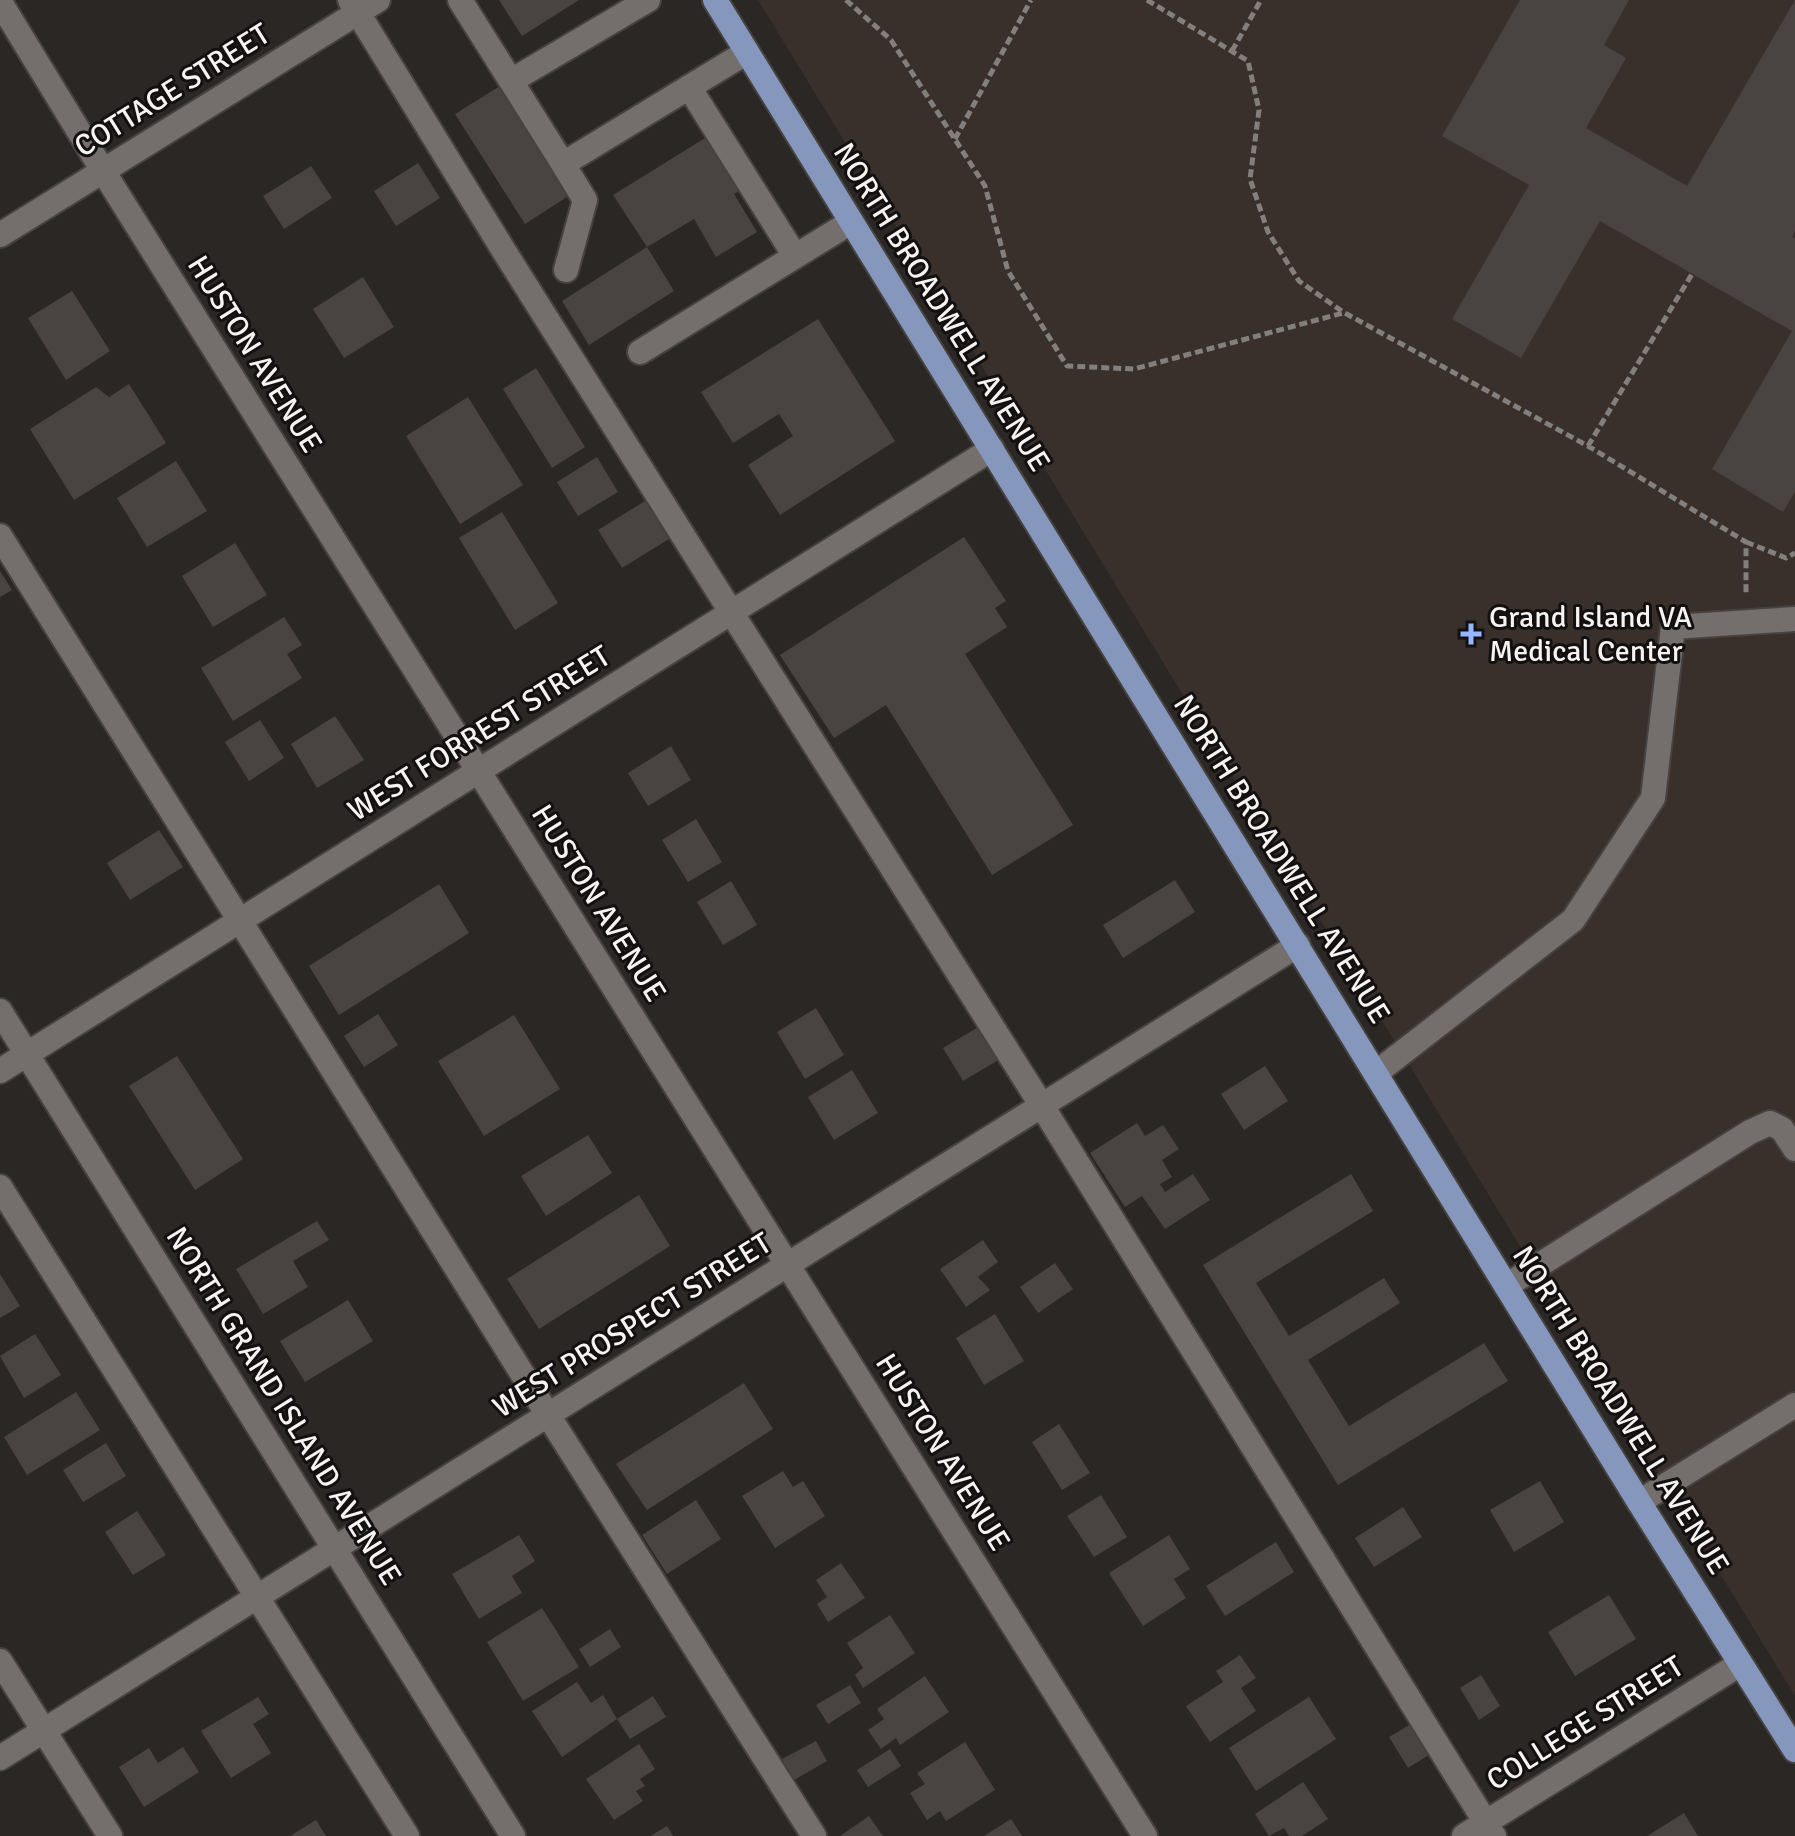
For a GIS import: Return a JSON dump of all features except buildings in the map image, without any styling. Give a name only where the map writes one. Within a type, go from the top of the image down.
[{"type":"main road","name":"NORTH BROADWELL AVENUE","points":[[715,0],[1639,1502],[1795,1750]]},
{"type":"street","points":[[460,0],[585,200],[566,270]]},
{"type":"street","points":[[511,81],[648,0]]},
{"type":"street","name":"HUSTON AVENUE","points":[[0,2],[1145,1836]]},
{"type":"street","points":[[362,4],[504,251],[1042,1106],[1490,1829]]},
{"type":"street","name":"COTTAGE STREET","points":[[0,235],[362,4]]},
{"type":"street","points":[[563,164],[747,52]]},
{"type":"street","points":[[689,87],[795,256]]},
{"type":"street","points":[[640,352],[851,222]]},
{"type":"street","name":"WEST FORREST STREET","points":[[0,1071],[992,449]]},
{"type":"street","points":[[0,536],[814,1836]]},
{"type":"street","points":[[1376,1073],[1573,920],[1653,798],[1673,627],[1795,619]]},
{"type":"street","name":"WEST PROSPECT STREET","points":[[0,1758],[1298,945]]},
{"type":"street","name":"NORTH GRAND ISLAND AVENUE","points":[[0,1011],[513,1836]]},
{"type":"street","points":[[1506,1286],[1750,1132],[1770,1123],[1782,1129],[1795,1149]]},
{"type":"street","points":[[0,1187],[407,1836]]},
{"type":"street","points":[[1639,1502],[1795,1405]]},
{"type":"street","points":[[0,1661],[110,1836]]},
{"type":"street","name":"COLLEGE STREET","points":[[1464,1836],[1490,1829],[1740,1664]]},
{"type":"path","points":[[846,0],[891,40],[985,186],[1008,271],[1067,366],[1134,369],[1343,312]]},
{"type":"path","points":[[955,139],[1031,0]]},
{"type":"path","points":[[1147,0],[1248,61],[1259,110],[1250,179],[1268,232],[1299,281],[1343,312],[1588,446],[1746,542],[1786,558],[1795,553]]},
{"type":"path","points":[[1232,51],[1261,0]]},
{"type":"path","points":[[1588,446],[1692,274]]},
{"type":"path","points":[[1745,623],[1746,542]]},
{"type":"shaded area","name":"Grand Island VA Medical Center","points":[[758,0],[1795,0],[1795,1696],[1534,1269]]},
{"type":"place","name":"Grand Island VA Medical Center","points":[[1471,634]]}]
